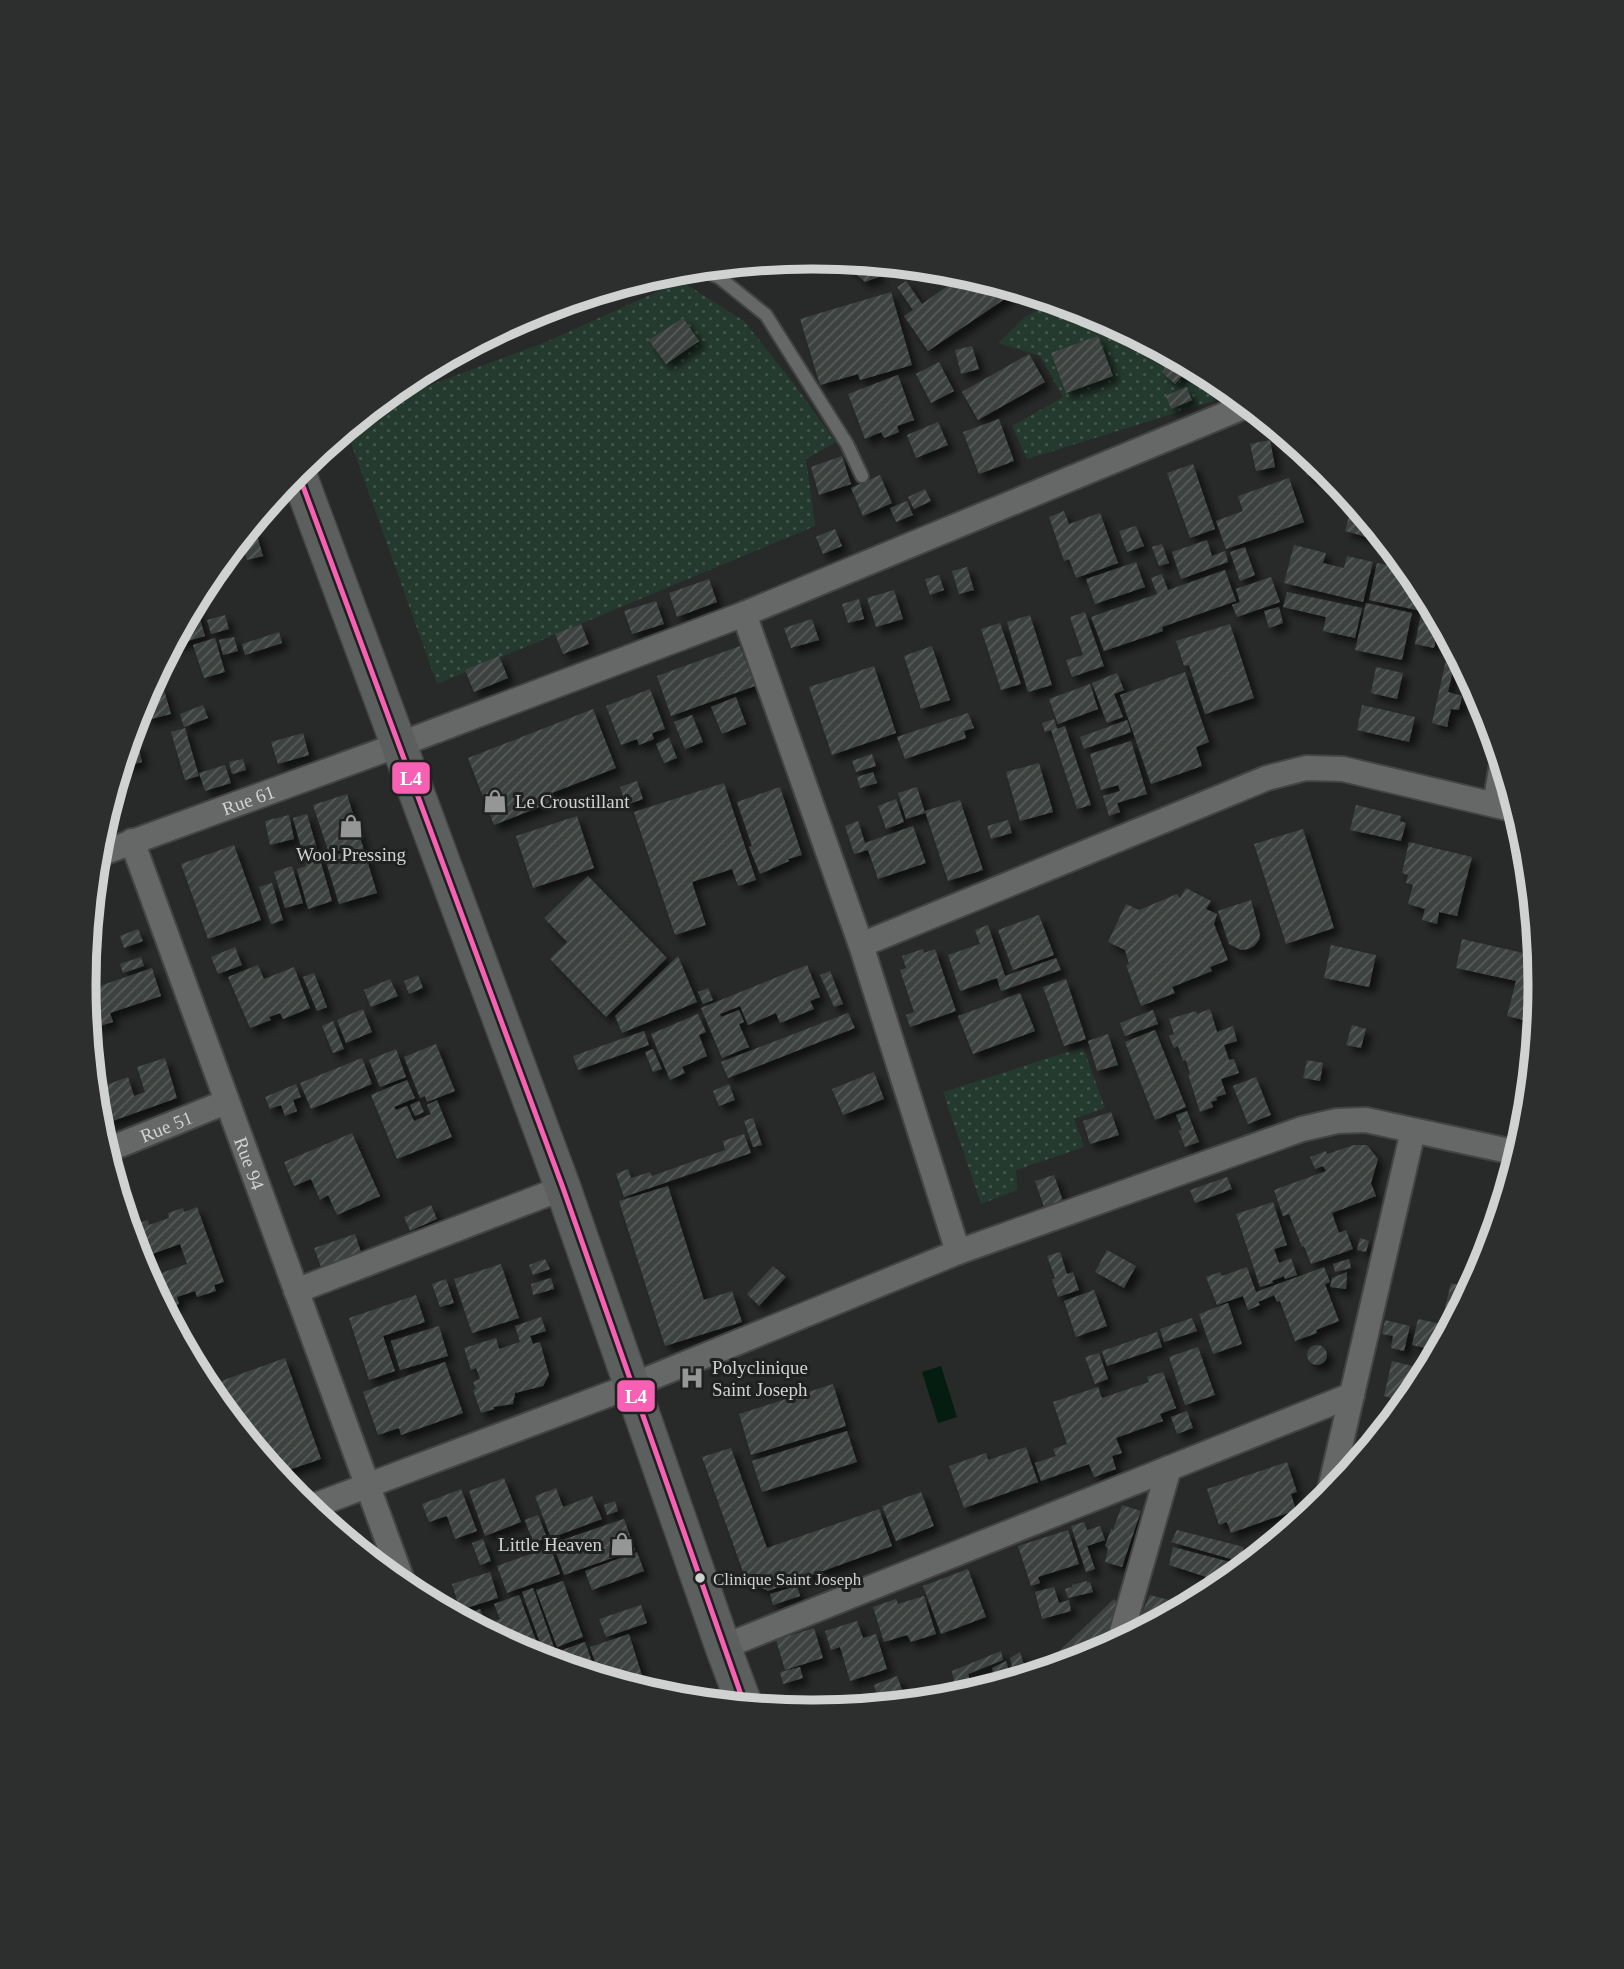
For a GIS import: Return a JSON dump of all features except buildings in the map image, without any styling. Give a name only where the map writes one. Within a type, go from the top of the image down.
[{"type":"main road","points":[[302,483],[563,1188],[741,1696]]},
{"type":"street","name":"Rue 61","points":[[109,850],[398,745],[744,614],[1238,409]]},
{"type":"street","points":[[744,614],[861,945],[958,1252]]},
{"type":"street","points":[[861,945],[1267,778],[1306,768],[1343,769],[1505,807]]},
{"type":"street","name":"Rue 94","points":[[132,841],[398,1568]]},
{"type":"street","name":"Rue 51","points":[[115,1147],[226,1102]]},
{"type":"street","points":[[319,1503],[631,1386],[958,1252],[1302,1129],[1337,1121],[1366,1120],[1508,1151]]},
{"type":"street","points":[[1334,1474],[1413,1131]]},
{"type":"street","points":[[296,1291],[563,1188]]},
{"type":"street","points":[[723,1647],[1352,1395]]},
{"type":"street","points":[[1123,1629],[1168,1468]]},
{"type":"lane","points":[[715,276],[766,315],[847,444],[862,476]]},
{"type":"shaded area","points":[[682,281],[744,321],[836,442],[806,459],[815,526],[437,684],[349,438],[415,388],[417,390],[548,341]]},
{"type":"shaded area","points":[[1043,308],[1086,323],[1170,365],[1223,398],[1027,459],[1012,426],[1063,397],[1040,356],[998,343],[1025,317]]},
{"type":"shaded area","points":[[1083,1047],[1105,1108],[1074,1119],[1084,1147],[1016,1170],[1017,1190],[981,1204],[943,1092]]},
{"type":"shaded area","points":[[941,1366],[957,1417],[938,1423],[922,1372]]},
{"type":"transit line","name":"L4","points":[[302,483],[563,1188],[742,1696]]},
{"type":"place","name":"Le Croustillant","points":[[495,801]]},
{"type":"place","name":"Wool Pressing","points":[[351,826]]},
{"type":"place","name":"Polyclinique Saint Joseph","points":[[692,1378]]},
{"type":"place","name":"Little Heaven","points":[[622,1544]]},
{"type":"place","name":"Clinique Saint Joseph","points":[[700,1578]]}]
